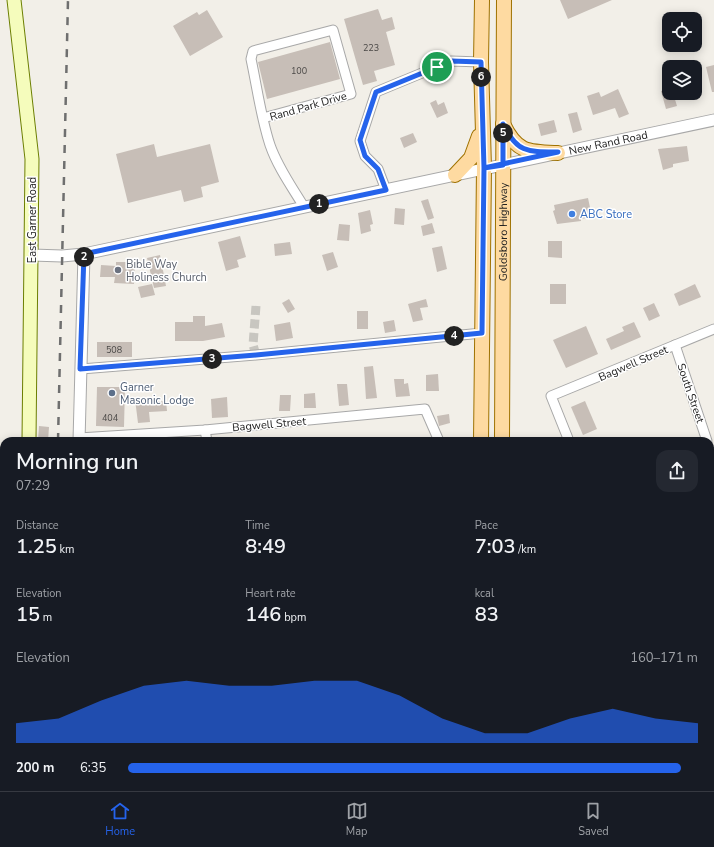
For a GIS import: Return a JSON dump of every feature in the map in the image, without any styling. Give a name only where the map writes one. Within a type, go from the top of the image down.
[{"type":"main road","name":"East Garner Road","points":[[14,0],[32,159],[32,255],[28,437]]},
{"type":"main road","name":"Goldsboro Highway","points":[[481,437],[484,168],[481,62],[482,0]]},
{"type":"main road","name":"Goldsboro Highway","points":[[502,437],[504,0]]},
{"type":"main road","points":[[455,175],[469,162],[475,150],[483,118]]},
{"type":"main road","points":[[503,124],[511,139],[520,148],[534,152],[558,152]]},
{"type":"street","name":"Rand Park Drive","points":[[264,118],[351,94],[333,30],[253,51],[251,59],[264,118],[270,145],[281,169],[304,207]]},
{"type":"street","points":[[386,190],[378,169],[365,156],[360,140],[376,92],[451,61],[481,62]]},
{"type":"street","name":"New Rand Road","points":[[32,255],[62,256],[84,254],[714,120]]},
{"type":"street","points":[[79,437],[84,254]]},
{"type":"street","name":"Bagwell Street","points":[[568,437],[550,396],[714,329]]},
{"type":"street","points":[[80,369],[256,355],[482,333]]},
{"type":"street","name":"South Street","points":[[675,345],[706,437]]},
{"type":"street","name":"Bagwell Street","points":[[117,437],[425,409],[437,437]]},
{"type":"street","points":[[205,430],[206,437]]},
{"type":"building","points":[[560,0],[612,0],[568,19]]},
{"type":"building","points":[[378,9],[382,20],[392,17],[395,29],[386,32],[395,65],[374,71],[377,81],[363,85],[344,19]]},
{"type":"building","points":[[207,10],[223,37],[190,56],[173,26],[197,12],[199,15]]},
{"type":"building","points":[[330,42],[340,79],[267,99],[258,62]]},
{"type":"building","points":[[714,65],[714,92],[712,92],[706,67]]},
{"type":"building","points":[[618,89],[629,114],[619,118],[615,108],[593,115],[587,96],[599,92],[601,97]]},
{"type":"building","points":[[436,100],[438,105],[444,102],[448,113],[437,118],[430,103]]},
{"type":"building","points":[[664,100],[675,100],[677,106],[666,109]]},
{"type":"building","points":[[577,112],[582,130],[573,133],[568,114]]},
{"type":"building","points":[[554,120],[557,132],[541,136],[538,124]]},
{"type":"building","points":[[413,133],[417,142],[404,148],[400,138]]},
{"type":"building","points":[[154,144],[157,157],[210,144],[219,182],[201,187],[203,197],[184,202],[181,190],[128,203],[116,154]]},
{"type":"building","points":[[687,146],[689,161],[673,164],[673,167],[663,170],[658,149]]},
{"type":"building","name":"ABC Store","points":[[588,198],[592,217],[581,219],[581,221],[557,224],[553,211],[555,210],[554,205]]},
{"type":"building","points":[[428,199],[434,218],[428,220],[421,201]]},
{"type":"building","points":[[395,208],[405,209],[404,225],[394,224]]},
{"type":"building","points":[[370,210],[373,224],[370,225],[371,231],[361,234],[358,213]]},
{"type":"building","points":[[432,223],[435,233],[423,236],[421,226]]},
{"type":"building","points":[[339,224],[350,225],[349,241],[337,240]]},
{"type":"building","points":[[240,236],[246,257],[237,260],[239,267],[226,271],[218,242]]},
{"type":"building","points":[[548,241],[562,241],[562,258],[548,257]]},
{"type":"building","points":[[290,242],[292,254],[275,256],[274,244]]},
{"type":"building","points":[[442,246],[447,269],[437,272],[432,248]]},
{"type":"building","points":[[333,252],[338,267],[327,271],[322,255]]},
{"type":"building","points":[[160,255],[166,286],[154,288],[147,258]]},
{"type":"building","name":"Bible Way Holiness Church","points":[[116,262],[135,262],[134,284],[114,283],[115,277],[100,277],[101,265],[116,266]]},
{"type":"building","points":[[152,284],[155,295],[141,298],[138,287]]},
{"type":"building","points":[[550,284],[566,284],[566,304],[550,304]]},
{"type":"building","points":[[695,284],[701,297],[679,306],[674,294]]},
{"type":"building","points":[[289,299],[295,309],[288,313],[282,303]]},
{"type":"building","points":[[426,299],[428,307],[420,308],[423,320],[413,322],[408,304]]},
{"type":"building","points":[[654,303],[660,316],[649,321],[643,308]]},
{"type":"building","points":[[357,311],[368,311],[368,329],[357,329]]},
{"type":"building","points":[[193,316],[205,316],[205,326],[222,323],[225,337],[203,341],[175,341],[175,322],[193,322]]},
{"type":"building","points":[[394,320],[396,331],[385,333],[383,322]]},
{"type":"building","points":[[290,322],[293,338],[276,341],[274,325]]},
{"type":"building","points":[[634,322],[641,337],[611,350],[606,339],[624,331],[622,327]]},
{"type":"building","points":[[586,326],[598,354],[566,368],[553,340]]},
{"type":"building","points":[[97,342],[132,342],[132,357],[97,357]]},
{"type":"building","points":[[373,366],[377,398],[366,399],[364,367]]},
{"type":"building","points":[[438,374],[439,391],[426,391],[426,375]]},
{"type":"building","points":[[394,379],[404,379],[404,384],[408,383],[410,396],[396,397]]},
{"type":"building","points":[[337,384],[347,384],[349,405],[339,406]]},
{"type":"building","points":[[97,387],[125,387],[124,427],[96,426]]},
{"type":"building","points":[[315,393],[316,408],[304,408],[304,394]]},
{"type":"building","points":[[280,395],[291,395],[290,411],[279,411]]},
{"type":"building","points":[[227,397],[228,417],[212,418],[211,399]]},
{"type":"building","points":[[147,398],[148,402],[166,401],[167,411],[149,412],[150,422],[138,423],[135,399]]},
{"type":"building","points":[[585,401],[597,429],[583,435],[571,407]]},
{"type":"building","points":[[449,414],[450,423],[439,426],[437,416]]},
{"type":"building","points":[[39,426],[49,427],[48,437],[38,437]]},
{"type":"tunnel","points":[[256,306],[253,345],[256,355]]},
{"type":"railway","points":[[58,437],[68,0]]},
{"type":"place","name":"ABC Store","points":[[572,214]]},
{"type":"place","name":"Bible Way Holiness Church","points":[[118,270]]},
{"type":"place","name":"Garner Masonic Lodge","points":[[112,393]]},
{"type":"route","points":[[437,67],[376,92],[360,140],[365,156],[378,169],[386,190],[84,254],[80,369],[380,344],[482,333],[484,168],[503,165],[503,124],[515,145],[520,148],[538,152],[558,152],[503,165],[484,168],[481,62],[451,61],[437,67]]}]
